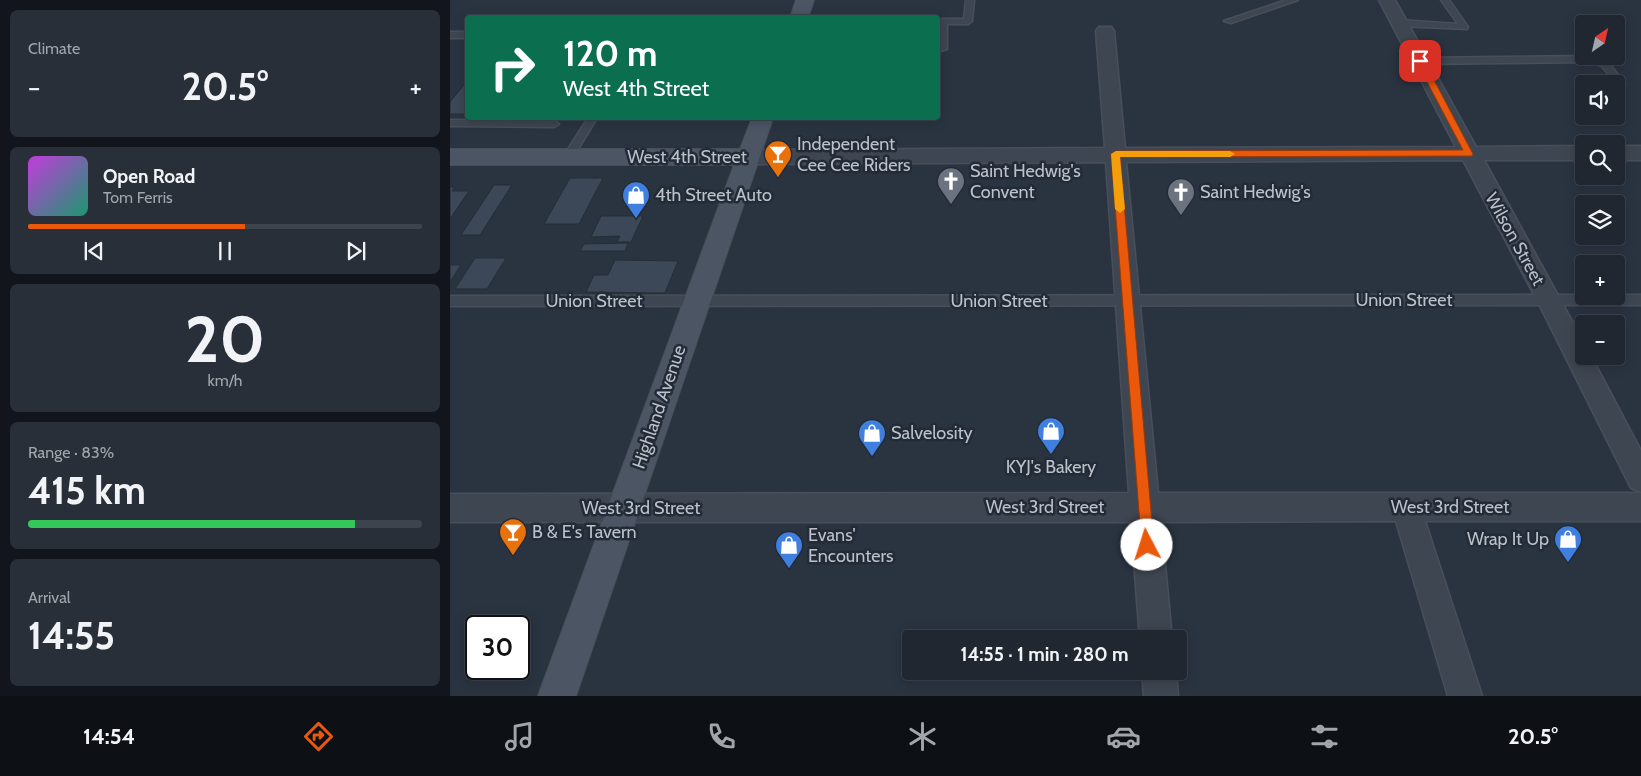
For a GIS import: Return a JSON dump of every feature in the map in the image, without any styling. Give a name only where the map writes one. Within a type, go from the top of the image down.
[{"type":"street","points":[[800,15],[805,0]]},
{"type":"street","name":"Wilson Street","points":[[1387,0],[1548,300],[1641,479]]},
{"type":"street","points":[[1106,31],[1155,630]]},
{"type":"street","name":"Highland Avenue","points":[[557,696],[761,120]]},
{"type":"street","name":"West 4th Street","points":[[450,157],[1575,153]]},
{"type":"street","points":[[1625,153],[1641,153]]},
{"type":"street","points":[[1406,507],[1465,696]]},
{"type":"street","name":"West 3rd Street","points":[[450,508],[1641,507]]},
{"type":"street","points":[[1160,680],[1161,696]]},
{"type":"lane","points":[[943,49],[943,22],[968,21],[970,0]]},
{"type":"lane","points":[[1228,21],[1294,0]]},
{"type":"lane","points":[[1399,23],[1464,27],[1446,0]]},
{"type":"lane","points":[[450,35],[465,35]]},
{"type":"lane","points":[[1420,61],[1592,59],[1605,64],[1613,75]]},
{"type":"lane","points":[[568,157],[591,120]]},
{"type":"lane","points":[[450,123],[554,124]]},
{"type":"lane","name":"Union Street","points":[[450,301],[1641,300]]},
{"type":"building","points":[[465,84],[465,114],[450,114],[450,102]]},
{"type":"building","points":[[570,178],[603,178],[579,224],[544,224]]},
{"type":"building","points":[[494,185],[512,185],[480,235],[461,235]]},
{"type":"building","points":[[450,187],[455,187],[452,191],[469,191],[450,219]]},
{"type":"building","points":[[601,216],[643,216],[631,242],[617,242],[620,236],[591,237]]},
{"type":"building","points":[[628,243],[625,251],[580,251],[584,244]]},
{"type":"building","points":[[475,258],[506,258],[487,289],[455,289]]},
{"type":"building","points":[[615,260],[678,261],[665,293],[586,292],[594,275],[608,275]]},
{"type":"building","points":[[450,265],[461,265],[450,282]]},
{"type":"slow traffic","points":[[1120,209],[1116,154],[1230,154]]},
{"type":"place","name":"Independent Cee Cee Riders","points":[[778,178]]},
{"type":"place","name":"Saint Hedwig's Convent","points":[[951,205]]},
{"type":"place","name":"Saint Hedwig's","points":[[1181,216]]},
{"type":"place","name":"4th Street Auto","points":[[636,219]]},
{"type":"place","name":"KYJ's Bakery","points":[[1051,455]]},
{"type":"place","name":"Salvelosity","points":[[872,457]]},
{"type":"place","name":"B & E's Tavern","points":[[513,556]]},
{"type":"place","name":"Wrap It Up","points":[[1568,563]]},
{"type":"place","name":"Evans' Encounters","points":[[789,569]]},
{"type":"route","points":[[1147,545],[1116,154],[1469,154],[1420,61]]}]
